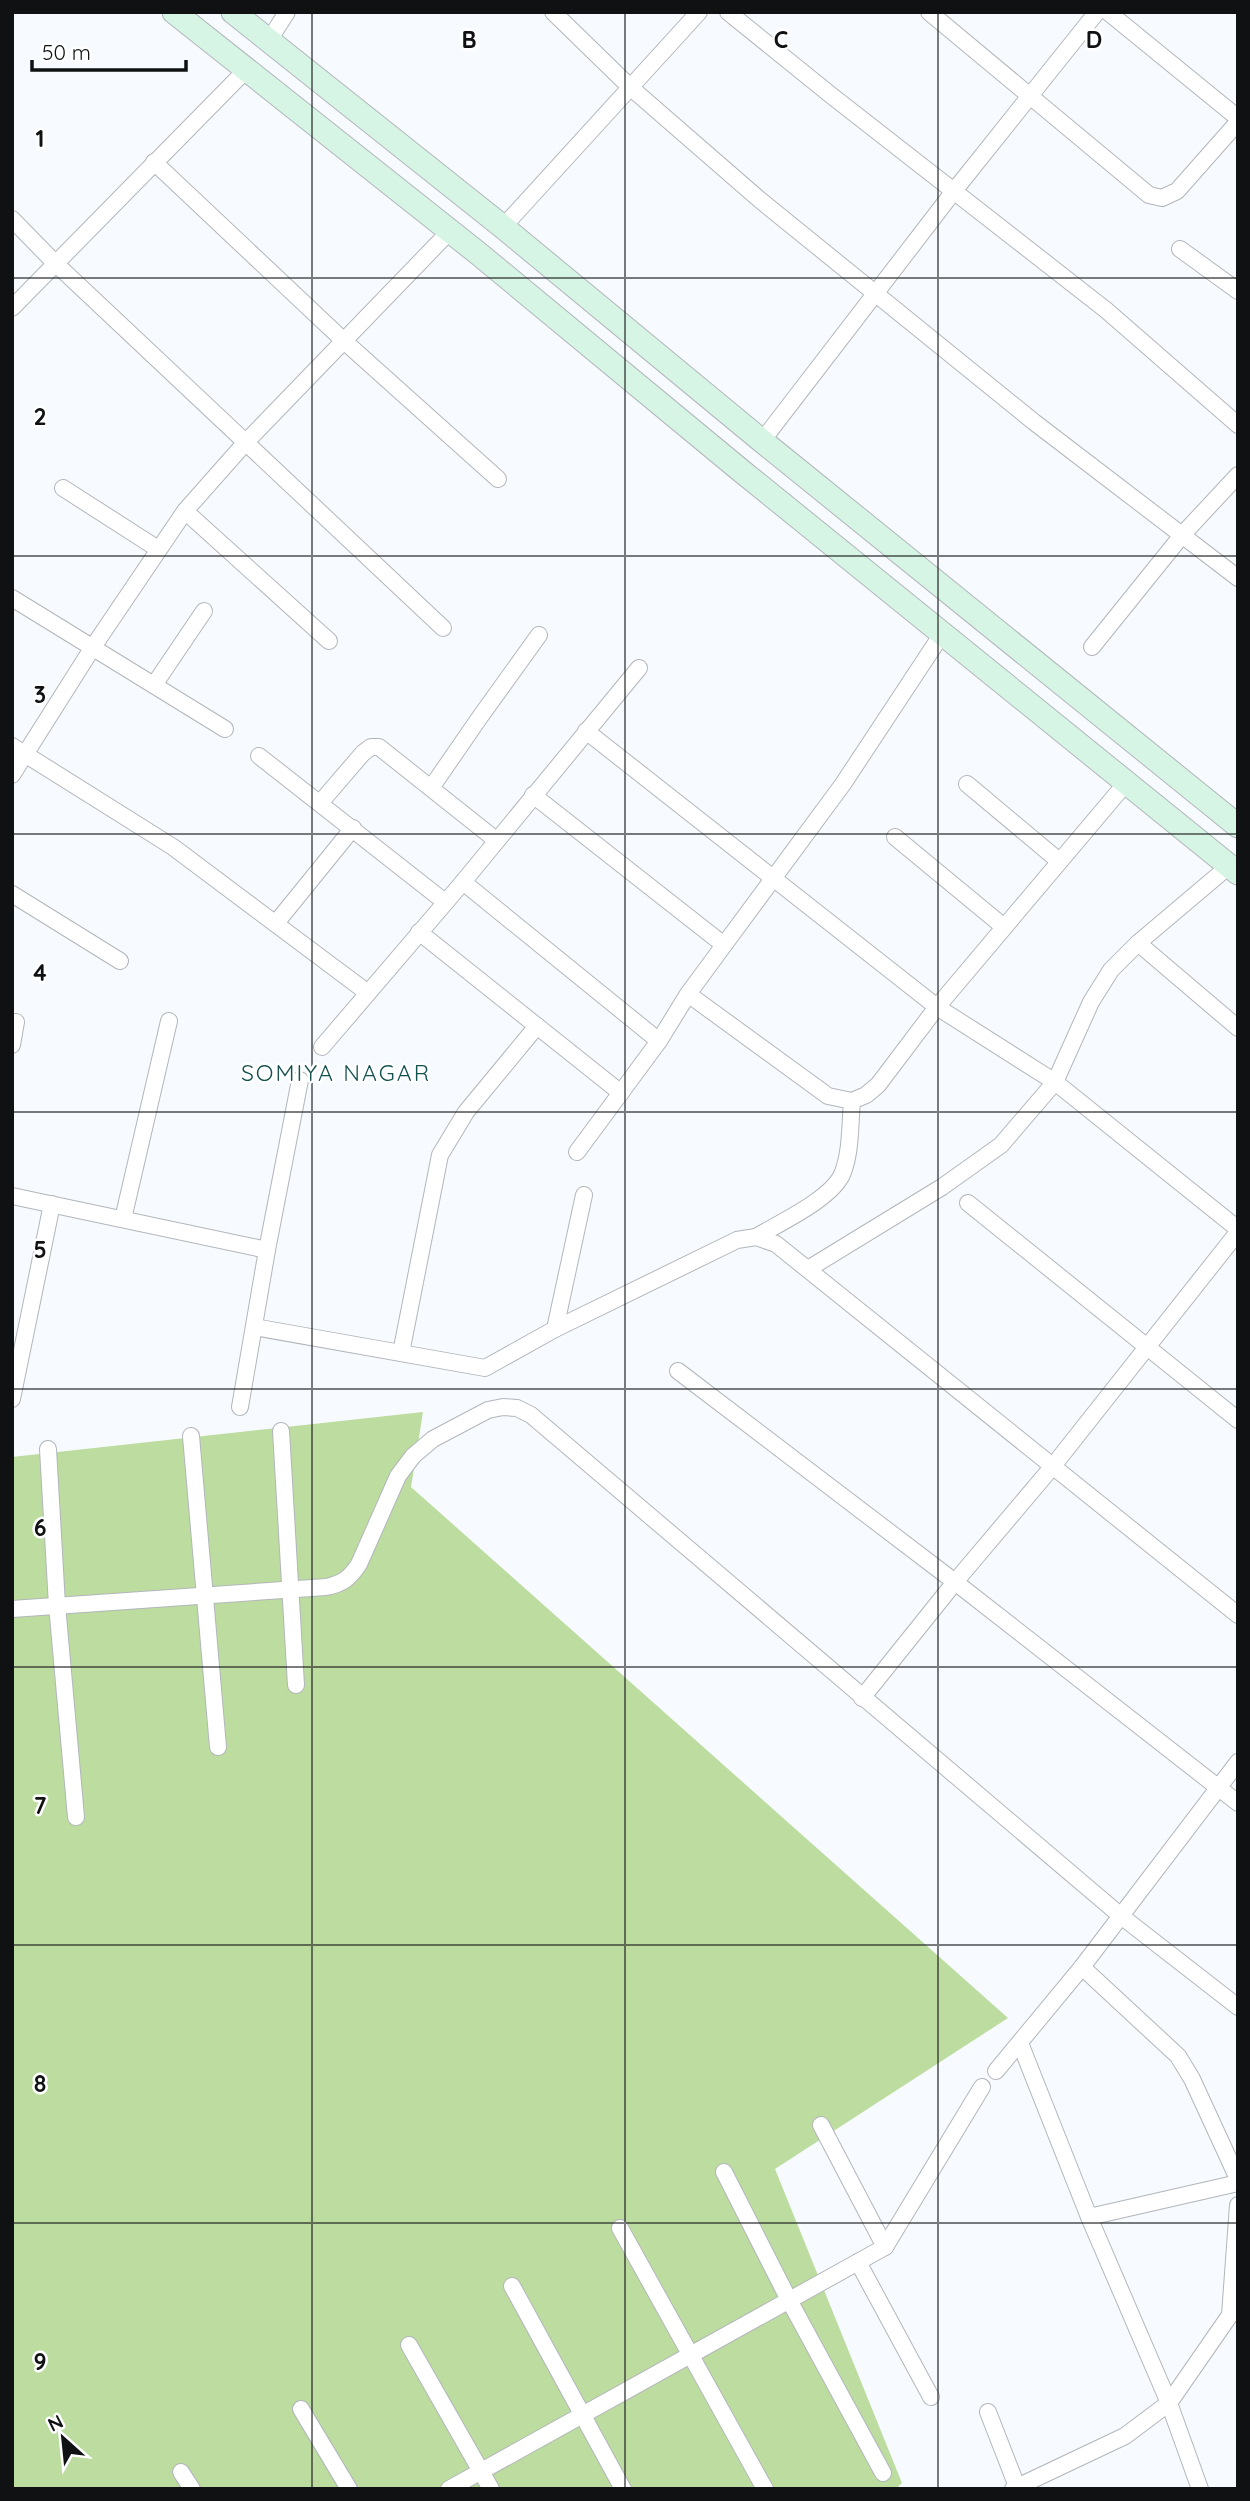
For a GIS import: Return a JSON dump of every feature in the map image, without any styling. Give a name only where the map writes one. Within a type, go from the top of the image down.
[{"type":"main road","points":[[174,12],[450,231],[1233,870]]},
{"type":"main road","points":[[233,12],[503,227],[762,441],[1238,826]]},
{"type":"street","points":[[268,42],[287,12]]},
{"type":"street","points":[[553,12],[631,87],[760,200],[1034,422],[1238,578]]},
{"type":"street","points":[[503,227],[699,12]]},
{"type":"street","points":[[728,12],[1106,310],[1238,425]]},
{"type":"street","points":[[929,12],[1149,195],[1163,198],[1177,191],[1191,177],[1238,120],[1108,12]]},
{"type":"street","points":[[762,441],[954,191],[1097,12]]},
{"type":"street","points":[[12,309],[245,71]]},
{"type":"street","points":[[155,162],[344,341],[498,479]]},
{"type":"street","points":[[12,219],[55,263],[443,628]]},
{"type":"street","points":[[12,775],[19,750],[185,511],[246,442],[450,231]]},
{"type":"street","points":[[1180,248],[1238,291]]},
{"type":"street","points":[[1092,647],[1183,534],[1238,475]]},
{"type":"street","points":[[63,488],[158,549]]},
{"type":"street","points":[[185,511],[329,641]]},
{"type":"street","points":[[12,598],[225,729]]},
{"type":"street","points":[[154,685],[204,611]]},
{"type":"street","points":[[577,1152],[659,1041],[688,994],[843,784],[942,634]]},
{"type":"street","points":[[431,788],[539,635]]},
{"type":"street","points":[[322,1047],[639,668]]},
{"type":"street","points":[[586,731],[937,1007],[1055,1082],[1238,1231],[1053,1466],[862,1698]]},
{"type":"street","points":[[320,803],[363,752],[371,747],[379,747],[496,840]]},
{"type":"street","points":[[19,750],[173,847],[368,992]]},
{"type":"street","points":[[260,756],[445,902]]},
{"type":"street","points":[[688,994],[828,1096],[852,1101],[866,1096],[878,1085],[937,1007],[1126,783]]},
{"type":"street","points":[[967,785],[1059,861]]},
{"type":"street","points":[[533,795],[724,945]]},
{"type":"street","points":[[276,923],[353,828]]},
{"type":"street","points":[[895,837],[1004,927]]},
{"type":"street","points":[[808,1269],[942,1187],[1001,1145],[1055,1082],[1091,1002],[1111,970],[1138,943],[1233,870]]},
{"type":"street","points":[[463,881],[659,1041]]},
{"type":"street","points":[[12,894],[120,961]]},
{"type":"street","points":[[419,932],[621,1093]]},
{"type":"street","points":[[1138,943],[1238,1028]]},
{"type":"street","points":[[123,1219],[169,1021]]},
{"type":"street","points":[[12,1045],[16,1022]]},
{"type":"street","points":[[401,1353],[440,1156],[466,1112],[537,1026]]},
{"type":"street","points":[[240,1408],[300,1080]]},
{"type":"street","points":[[254,1327],[485,1368],[555,1329],[737,1240],[756,1237],[817,1200],[836,1185],[843,1174],[852,1101]]},
{"type":"street","points":[[555,1329],[584,1195]]},
{"type":"street","points":[[12,1196],[267,1250]]},
{"type":"street","points":[[968,1203],[1238,1420]]},
{"type":"street","points":[[12,1399],[52,1204]]},
{"type":"street","points":[[756,1237],[776,1244],[808,1269],[1238,1615]]},
{"type":"street","points":[[678,1371],[956,1582],[1238,1803]]},
{"type":"street","points":[[12,1609],[339,1584],[351,1577],[359,1564],[398,1476],[412,1456],[433,1439],[488,1410],[517,1408],[531,1415],[595,1467],[862,1698],[1121,1916],[1238,2007]]},
{"type":"street","points":[[281,1431],[296,1685]]},
{"type":"street","points":[[191,1436],[218,1747]]},
{"type":"street","points":[[48,1449],[57,1605],[76,1816]]},
{"type":"street","points":[[996,2071],[1082,1967],[1238,1762]]},
{"type":"street","points":[[1082,1967],[1178,2056],[1192,2079],[1238,2181],[1090,2217]]},
{"type":"street","points":[[1020,2043],[1169,2403],[1200,2489]]},
{"type":"street","points":[[449,2489],[885,2247],[982,2087]]},
{"type":"street","points":[[821,2125],[885,2247]]},
{"type":"street","points":[[724,2172],[789,2300],[883,2473]]},
{"type":"street","points":[[988,2412],[1016,2488],[1125,2436],[1169,2403],[1234,2320],[1238,2205]]},
{"type":"street","points":[[620,2228],[765,2489]]},
{"type":"street","points":[[858,2262],[931,2397]]},
{"type":"street","points":[[512,2286],[623,2489]]},
{"type":"street","points":[[409,2345],[491,2489]]},
{"type":"street","points":[[301,2409],[349,2489]]},
{"type":"street","points":[[181,2472],[192,2489]]},
{"type":"green space","points":[[423,1412],[411,1487],[1008,2018],[775,2169],[902,2483],[896,2489],[12,2489],[12,1457]]},
{"type":"district","name":"SOMIYA NAGAR","points":[[336,1072]]}]
